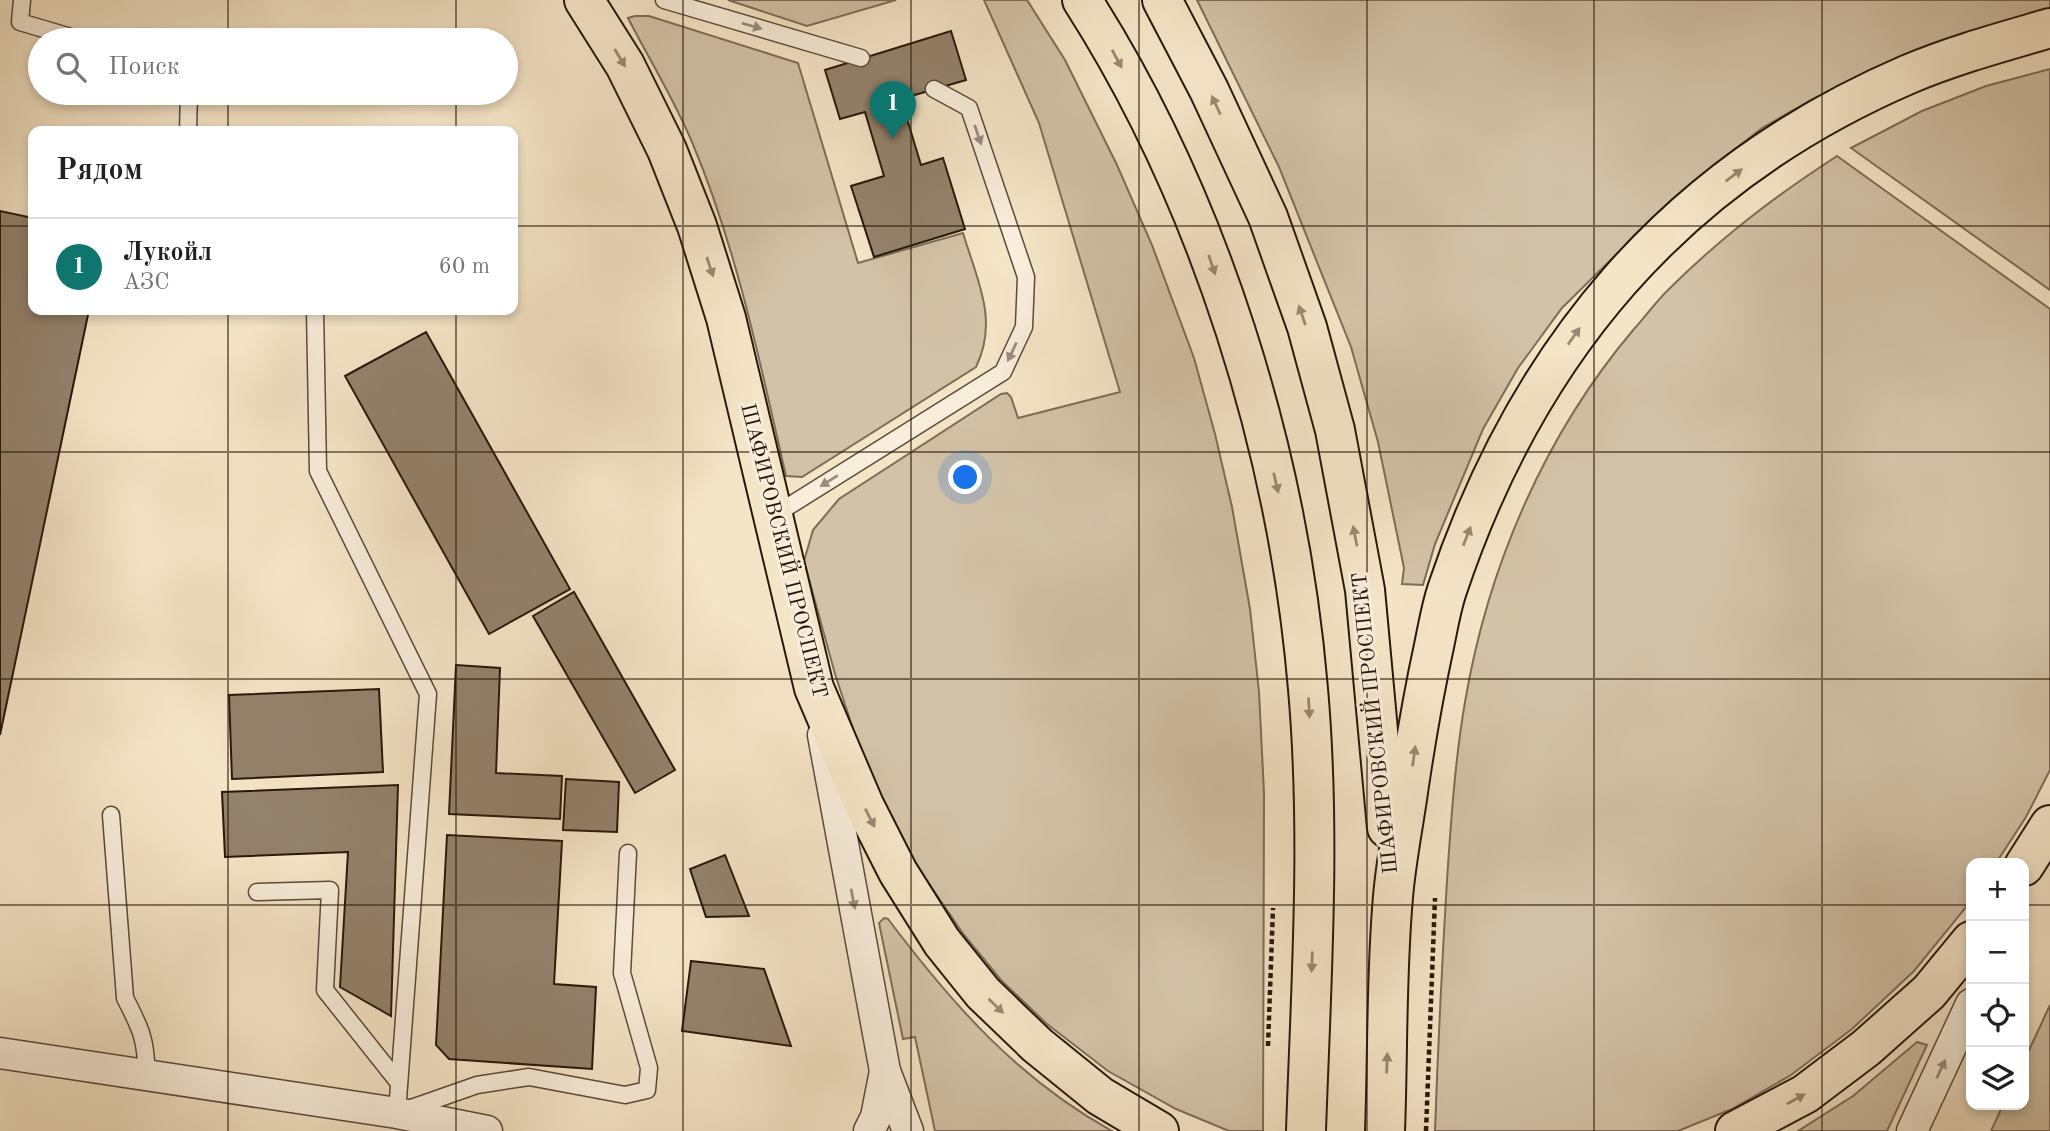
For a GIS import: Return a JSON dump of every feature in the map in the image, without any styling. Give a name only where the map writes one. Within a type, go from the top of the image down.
[{"type":"main road","name":"ШАФИРОВСКИЙ ПРОСПЕКТ","points":[[584,0],[625,65],[667,150],[697,226],[726,318],[814,688],[886,850],[942,942],[983,993],[1037,1045],[1100,1096],[1159,1131]]},
{"type":"main road","points":[[1082,0],[1158,136],[1201,235],[1239,344],[1281,501],[1298,601],[1308,689],[1313,791],[1314,894],[1306,1131]]},
{"type":"main road","name":"ШАФИРОВСКИЙ ПРОСПЕКТ","points":[[1162,0],[1209,90],[1268,217],[1307,327],[1335,430],[1365,590],[1393,896]]},
{"type":"main road","name":"ШАФИРОВСКИЙ ПРОСПЕКТ","points":[[1393,896],[1420,711],[1446,594],[1481,499],[1509,440],[1542,382],[1585,320],[1635,261],[1702,199],[1758,157],[1849,103],[1909,74],[1975,50],[2050,28]]},
{"type":"main road","points":[[2029,858],[2050,826]]},
{"type":"main road","points":[[1385,1131],[1393,896]]},
{"type":"main road","points":[[1735,1131],[1805,1094],[1866,1048],[1929,992],[1966,947]]},
{"type":"street","points":[[814,688],[885,1070],[908,1131]]},
{"type":"street","points":[[2029,874],[2050,826]]},
{"type":"street","points":[[1912,1131],[1966,1015]]},
{"type":"street","points":[[0,1053],[397,1113],[487,1131]]},
{"type":"street","points":[[869,1131],[876,1117],[885,1070]]},
{"type":"lane","points":[[22,0],[20,22],[40,28]]},
{"type":"lane","points":[[664,0],[861,58]]},
{"type":"lane","points":[[773,516],[1003,372],[1024,327],[1026,277],[969,108],[934,89]]},
{"type":"lane","points":[[188,126],[189,105]]},
{"type":"lane","points":[[315,315],[318,471],[428,694],[397,1113],[477,1086],[529,1077],[625,1095],[647,1090],[649,1068],[622,973],[628,853]]},
{"type":"lane","points":[[111,815],[125,998],[138,1023],[147,1051],[146,1074]]},
{"type":"lane","points":[[257,892],[330,890],[325,990],[399,1083]]},
{"type":"path","points":[[1426,1131],[1435,898]]},
{"type":"path","points":[[1268,1052],[1273,906]]},
{"type":"shaded area","points":[[728,0],[896,0],[807,26]]},
{"type":"shaded area","points":[[984,0],[1027,0],[1065,60],[1117,165],[1152,245],[1194,358],[1215,434],[1232,507],[1250,609],[1259,692],[1264,793],[1263,1131],[1229,1131],[1176,1109],[1108,1071],[1047,1024],[1001,980],[964,935],[916,865],[881,801],[857,741],[835,674],[804,561],[813,530],[839,499],[1001,394],[1007,393],[1011,397],[1018,418],[1120,392],[1039,123]]},
{"type":"shaded area","points":[[1197,0],[2050,0],[2050,12],[1891,62],[1815,98],[1762,128],[1707,171],[1648,223],[1562,308],[1518,368],[1483,429],[1435,544],[1423,585],[1402,584],[1404,568],[1378,442],[1351,347],[1279,167]]},
{"type":"shaded area","points":[[649,16],[798,63],[858,263],[963,233],[986,316],[983,350],[976,367],[802,477],[786,476],[746,307],[722,223],[685,126],[628,18]]},
{"type":"shaded area","points":[[2050,69],[2050,290],[1851,148],[1922,111],[1986,86]]},
{"type":"shaded area","points":[[1837,156],[2050,309],[2050,770],[2026,817],[1999,858],[1966,858],[1966,907],[1914,971],[1852,1029],[1791,1075],[1732,1109],[1678,1131],[1435,1131],[1447,880],[1462,724],[1475,651],[1505,552],[1547,457],[1573,412],[1634,329],[1658,300],[1707,253],[1791,187]]},
{"type":"shaded area","points":[[884,918],[888,919],[962,1010],[989,1037],[1046,1088],[1112,1131],[935,1131],[915,1037],[903,1039],[879,923]]},
{"type":"shaded area","points":[[2050,1005],[2050,1131],[1991,1131],[2001,1110],[2029,1110],[2029,1050]]},
{"type":"shaded area","points":[[1917,1042],[1927,1045],[1887,1131],[1798,1131],[1853,1096]]},
{"type":"building","points":[[951,31],[966,80],[901,99],[921,165],[943,158],[965,229],[874,257],[851,186],[884,176],[865,112],[840,119],[825,70]]},
{"type":"building","points":[[0,211],[28,217],[28,315],[88,315],[0,735]]},
{"type":"building","points":[[426,332],[570,589],[489,634],[345,376]]},
{"type":"building","points":[[574,592],[675,770],[635,793],[533,616]]},
{"type":"building","points":[[456,665],[500,668],[496,773],[562,776],[560,819],[449,814]]},
{"type":"building","points":[[379,689],[383,772],[232,779],[229,695]]},
{"type":"building","points":[[566,779],[619,782],[617,832],[563,830]]},
{"type":"building","points":[[398,785],[391,1016],[340,987],[348,852],[225,857],[222,792]]},
{"type":"building","points":[[447,835],[562,841],[554,984],[596,987],[592,1069],[449,1059],[436,1045]]},
{"type":"building","points":[[725,855],[749,916],[706,917],[690,869]]},
{"type":"building","points":[[691,961],[764,969],[791,1046],[682,1031]]},
{"type":"place","name":"Лукойл","points":[[893,139]]}]
